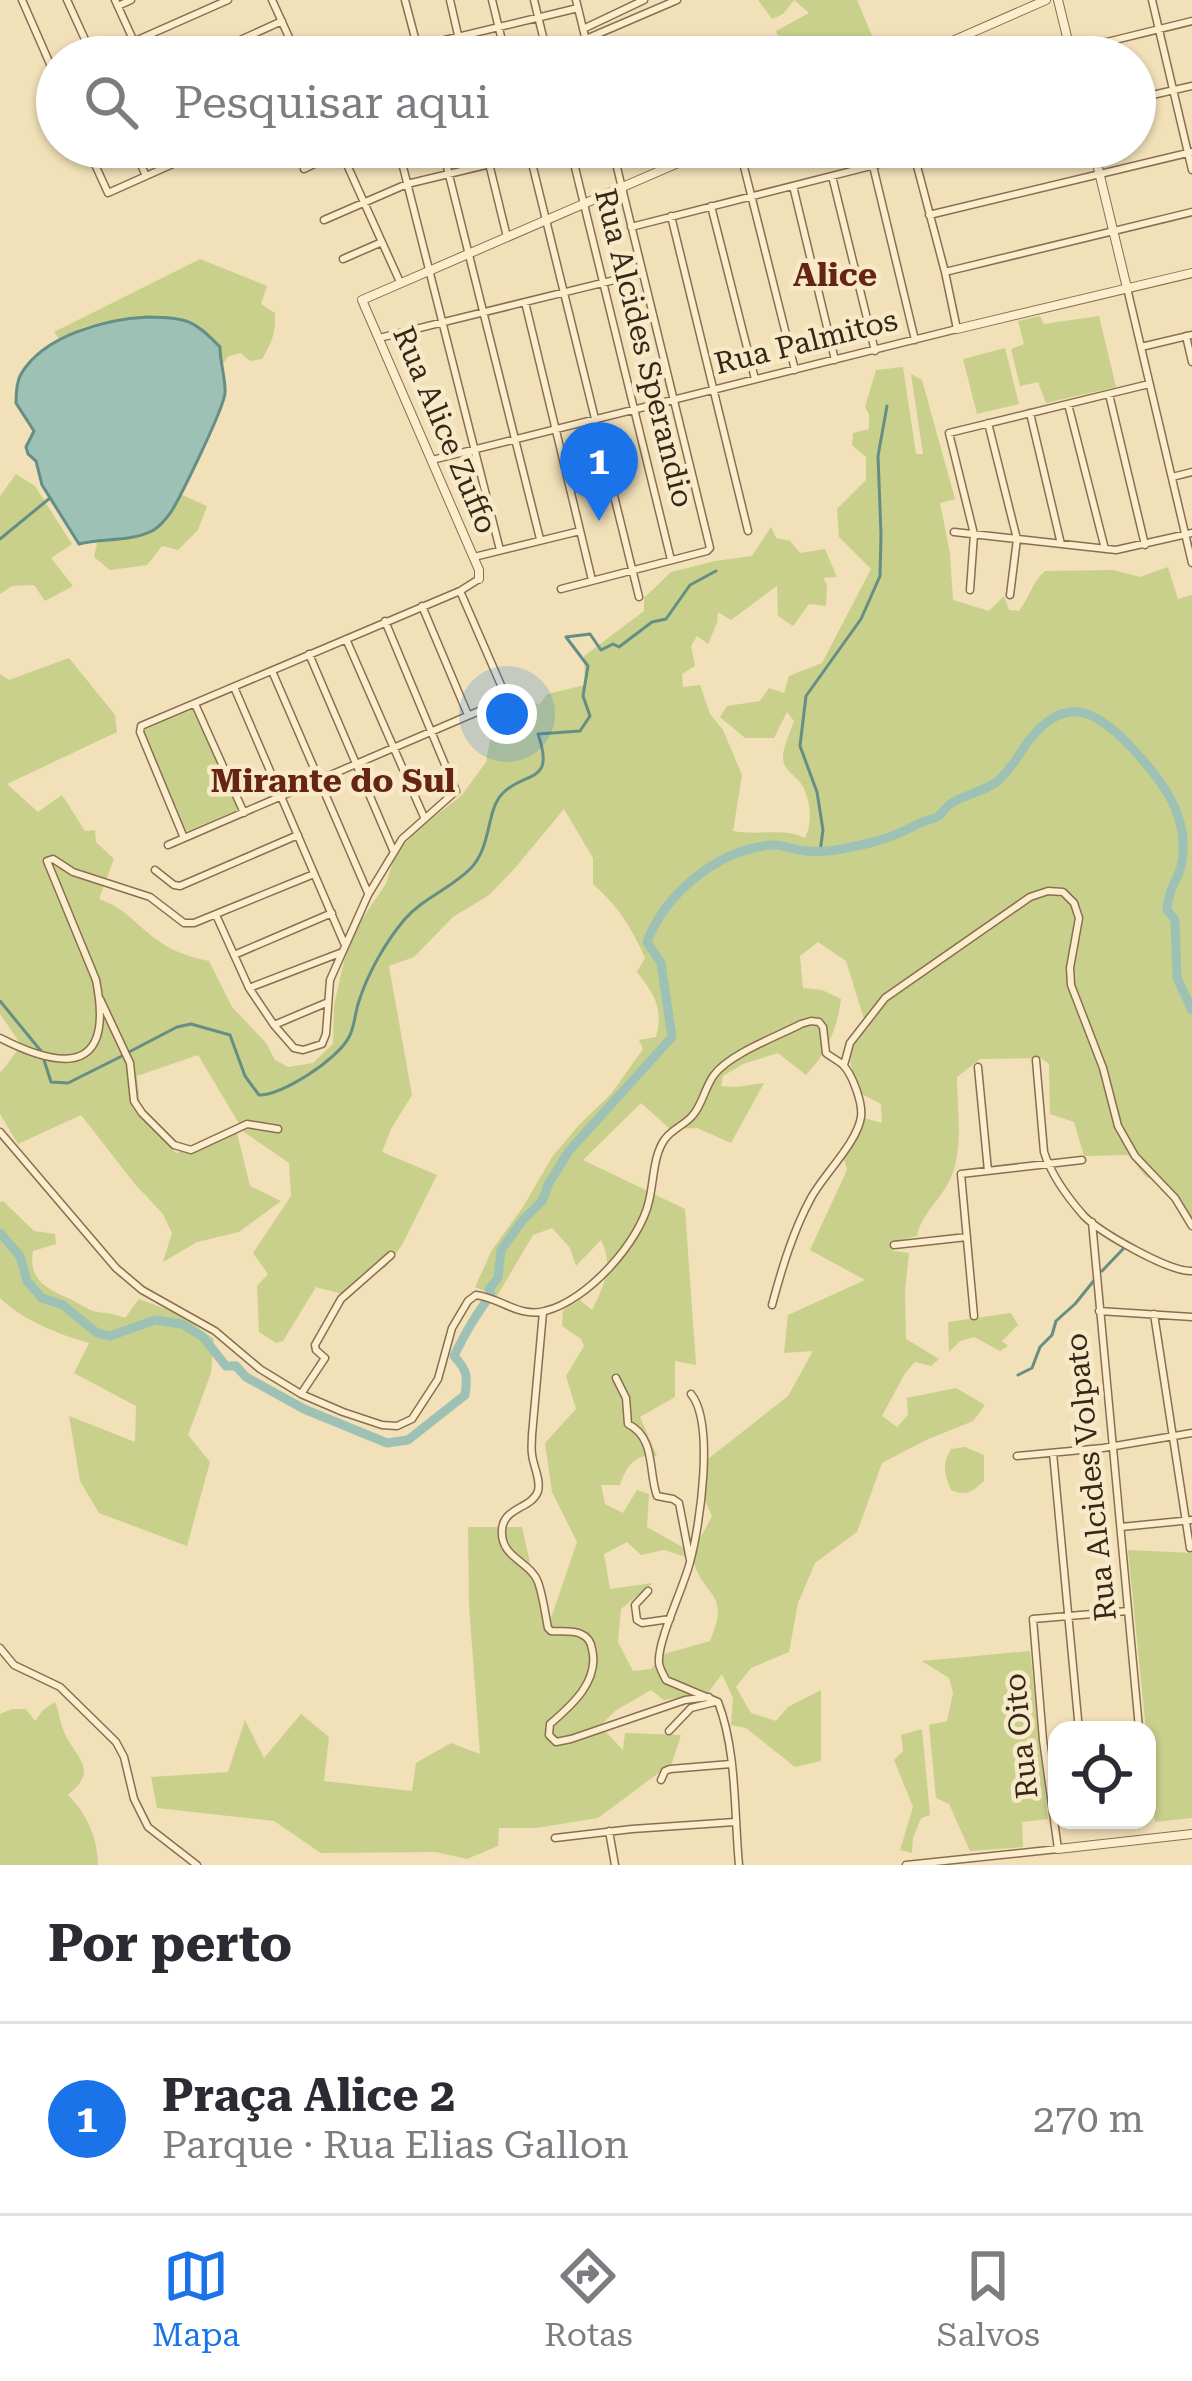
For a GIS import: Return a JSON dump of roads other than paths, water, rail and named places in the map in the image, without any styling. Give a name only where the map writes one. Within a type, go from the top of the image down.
[{"type":"street","points":[[22,0],[38,36]]},
{"type":"street","points":[[68,0],[86,36]]},
{"type":"street","points":[[130,0],[117,3],[131,36]]},
{"type":"street","points":[[147,36],[228,0]]},
{"type":"street","points":[[272,0],[289,36]]},
{"type":"street","points":[[405,0],[414,36]]},
{"type":"street","points":[[450,0],[459,36]]},
{"type":"street","points":[[492,0],[501,36]]},
{"type":"street","points":[[534,0],[543,36]]},
{"type":"street","points":[[584,29],[644,0]]},
{"type":"street","points":[[593,36],[677,0]]},
{"type":"street","points":[[964,36],[1046,0]]},
{"type":"street","points":[[1058,0],[1067,36]]},
{"type":"street","points":[[1152,0],[1192,170]]},
{"type":"street","points":[[463,36],[577,4],[585,36]]},
{"type":"street","points":[[249,36],[282,21]]},
{"type":"street","points":[[1134,36],[1192,21]]},
{"type":"street","points":[[1156,95],[1192,86]]},
{"type":"street","points":[[1156,160],[1190,153]]},
{"type":"street","points":[[96,168],[108,194],[164,168]]},
{"type":"street","points":[[142,168],[146,176]]},
{"type":"street","points":[[349,168],[400,282],[669,168]]},
{"type":"street","points":[[403,168],[500,550]]},
{"type":"street","points":[[447,168],[540,539]]},
{"type":"street","points":[[324,220],[407,184],[473,168]]},
{"type":"street","points":[[490,168],[508,238]]},
{"type":"street","points":[[533,168],[639,597]]},
{"type":"street","name":"Rua Alcides Sperandio","points":[[573,168],[671,560]]},
{"type":"street","points":[[561,589],[707,551],[710,544],[617,168]]},
{"type":"street","points":[[745,168],[796,370]]},
{"type":"street","points":[[631,226],[865,168]]},
{"type":"street","points":[[873,168],[915,340]]},
{"type":"street","points":[[917,168],[957,329]]},
{"type":"street","points":[[1098,168],[1192,563]]},
{"type":"street","points":[[929,215],[1122,168]]},
{"type":"street","points":[[832,176],[875,351]]},
{"type":"street","points":[[793,186],[835,360]]},
{"type":"street","points":[[710,206],[754,379]]},
{"type":"street","points":[[945,272],[1192,212]]},
{"type":"street","points":[[671,216],[748,531]]},
{"type":"street","points":[[343,259],[382,242]]},
{"type":"street","points":[[379,338],[644,273]]},
{"type":"street","name":"Rua Palmitos","points":[[432,460],[1192,273]]},
{"type":"street","name":"Rua Alice Zuffo","points":[[400,282],[362,300],[474,557],[479,580]]},
{"type":"street","points":[[525,302],[592,580]]},
{"type":"street","points":[[1141,347],[1189,336],[1192,362]]},
{"type":"street","points":[[970,590],[974,534],[949,433],[1150,384]]},
{"type":"street","points":[[1109,394],[1145,545]]},
{"type":"street","points":[[1068,404],[1105,549]]},
{"type":"street","points":[[1030,413],[1061,544]]},
{"type":"street","points":[[988,423],[1017,539],[1010,595]]},
{"type":"street","points":[[1172,477],[1192,472]]},
{"type":"street","points":[[474,557],[580,531]]},
{"type":"street","points":[[954,532],[1116,550],[1188,533]]},
{"type":"street","points":[[184,838],[140,732],[142,726],[479,580]]},
{"type":"street","points":[[168,845],[507,699],[460,591]]},
{"type":"street","points":[[422,606],[469,716]]},
{"type":"street","points":[[216,914],[249,988],[274,1025],[294,1048],[322,1044],[330,980],[368,895],[402,839],[456,791],[385,621]]},
{"type":"street","points":[[346,639],[424,817]]},
{"type":"street","points":[[309,654],[394,852]]},
{"type":"street","points":[[272,671],[368,895]]},
{"type":"street","points":[[234,687],[344,943]]},
{"type":"street","points":[[195,704],[244,813]]},
{"type":"street","points":[[155,870],[174,885],[188,884],[298,835]]},
{"type":"street","points":[[278,1129],[247,1124],[191,1150],[174,1145],[142,1113],[134,1101],[130,1063],[47,861],[53,859],[91,879],[150,897],[184,923],[314,874]]},
{"type":"street","points":[[844,1065],[850,1043],[885,998],[1030,897],[1063,892],[1074,903],[1079,918],[1071,986],[1103,1068],[1118,1126],[1135,1156],[1175,1198],[1192,1226]]},
{"type":"street","points":[[233,955],[332,914]]},
{"type":"street","points":[[249,988],[340,953]]},
{"type":"street","points":[[0,1038],[37,1054],[80,1059],[90,1052],[98,1034],[99,996]]},
{"type":"street","points":[[274,1025],[327,1002]]},
{"type":"street","points":[[0,1132],[116,1268],[142,1290],[215,1331],[260,1369],[301,1394],[382,1425],[398,1426],[412,1420],[438,1379],[452,1328],[468,1300],[484,1296],[522,1313],[566,1304],[612,1265],[646,1212],[663,1140],[699,1108],[717,1070],[811,1021],[819,1022],[826,1053],[844,1065],[861,1118],[812,1196],[792,1238],[772,1304]]},
{"type":"street","points":[[1036,1060],[1044,1153],[1086,1218],[1171,1268],[1192,1271]]},
{"type":"street","points":[[978,1067],[988,1171]]},
{"type":"street","points":[[974,1316],[962,1174],[1082,1160]]},
{"type":"street","name":"Rua Alcides Volpato","points":[[1092,1222],[1138,1721]]},
{"type":"street","points":[[894,1245],[967,1238]]},
{"type":"street","points":[[301,1394],[325,1358],[315,1345],[334,1309],[391,1255]]},
{"type":"street","points":[[1099,1311],[1192,1317]]},
{"type":"street","points":[[542,1312],[532,1454],[538,1491],[514,1510],[501,1532],[507,1551],[538,1580],[548,1628],[586,1636],[594,1663],[580,1696],[550,1724],[549,1735],[556,1742],[571,1739],[685,1700],[709,1697]]},
{"type":"street","points":[[1154,1314],[1190,1548]]},
{"type":"street","points":[[616,1378],[626,1397],[628,1424],[644,1435],[654,1490],[679,1503],[690,1563]]},
{"type":"street","points":[[692,1394],[701,1417],[704,1448],[699,1518],[658,1665],[666,1680],[718,1702],[723,1714],[740,1865]]},
{"type":"street","points":[[1017,1456],[1192,1433]]},
{"type":"street","points":[[1053,1453],[1078,1721]]},
{"type":"street","points":[[1121,1527],[1189,1520]]},
{"type":"street","points":[[648,1591],[635,1605],[637,1621],[671,1619]]},
{"type":"street","points":[[1068,1616],[1128,1611]]},
{"type":"street","name":"Rua Oito","points":[[1058,1849],[1033,1618],[1068,1616]]},
{"type":"street","points":[[1,1651],[14,1665],[60,1687],[116,1742],[148,1827],[197,1865]]},
{"type":"street","points":[[669,1731],[691,1708],[718,1702]]},
{"type":"street","points":[[661,1780],[670,1769],[730,1764]]},
{"type":"street","points":[[555,1838],[735,1822]]},
{"type":"street","points":[[609,1831],[615,1865]]},
{"type":"street","points":[[906,1865],[1192,1834]]},
{"type":"water","points":[[148,317],[188,322],[220,347],[223,402],[184,489],[162,523],[134,537],[79,544],[28,454],[26,447],[34,431],[16,403],[18,381],[31,360],[60,339],[114,321]]},
{"type":"waterway","points":[[820,852],[823,830],[817,792],[800,746],[806,696],[861,619],[880,576],[878,456],[887,406]]},
{"type":"waterway","points":[[0,539],[50,498]]},
{"type":"waterway","points":[[129,1052],[191,1024],[230,1035],[245,1076],[259,1095],[282,1089],[322,1065],[349,1037],[367,980],[397,929],[470,869],[482,850],[497,801],[540,770],[543,751],[538,734],[580,731],[590,716],[583,696],[588,666],[566,637],[590,634],[601,650],[613,644],[619,647],[652,622],[666,619],[690,585],[716,571]]},
{"type":"waterway","points":[[0,1233],[20,1256],[27,1281],[42,1298],[63,1305],[97,1333],[110,1336],[155,1320],[182,1324],[203,1337],[226,1366],[236,1366],[246,1377],[304,1409],[387,1443],[408,1440],[465,1395],[466,1374],[454,1356],[491,1295],[501,1250],[542,1201],[569,1151],[672,1037],[661,963],[647,942],[666,907],[713,865],[751,849],[775,845],[813,851],[840,849],[884,839],[935,818],[950,804],[999,780],[1041,728],[1066,712],[1079,712],[1104,723],[1131,747],[1172,801],[1183,849],[1167,910],[1175,920],[1177,978],[1192,1010]]},
{"type":"waterway","points":[[0,1001],[41,1051]]},
{"type":"waterway","points":[[44,1060],[51,1082],[68,1083],[122,1056]]},
{"type":"waterway","points":[[1102,1271],[1124,1248]]},
{"type":"waterway","points":[[1018,1375],[1032,1368],[1056,1321],[1096,1278]]},
{"type":"place","name":"Praça Alice 2","points":[[599,521]]},
{"type":"district","name":"Alice","points":[[835,274]]},
{"type":"district","name":"Mirante do Sul","points":[[333,780]]}]
